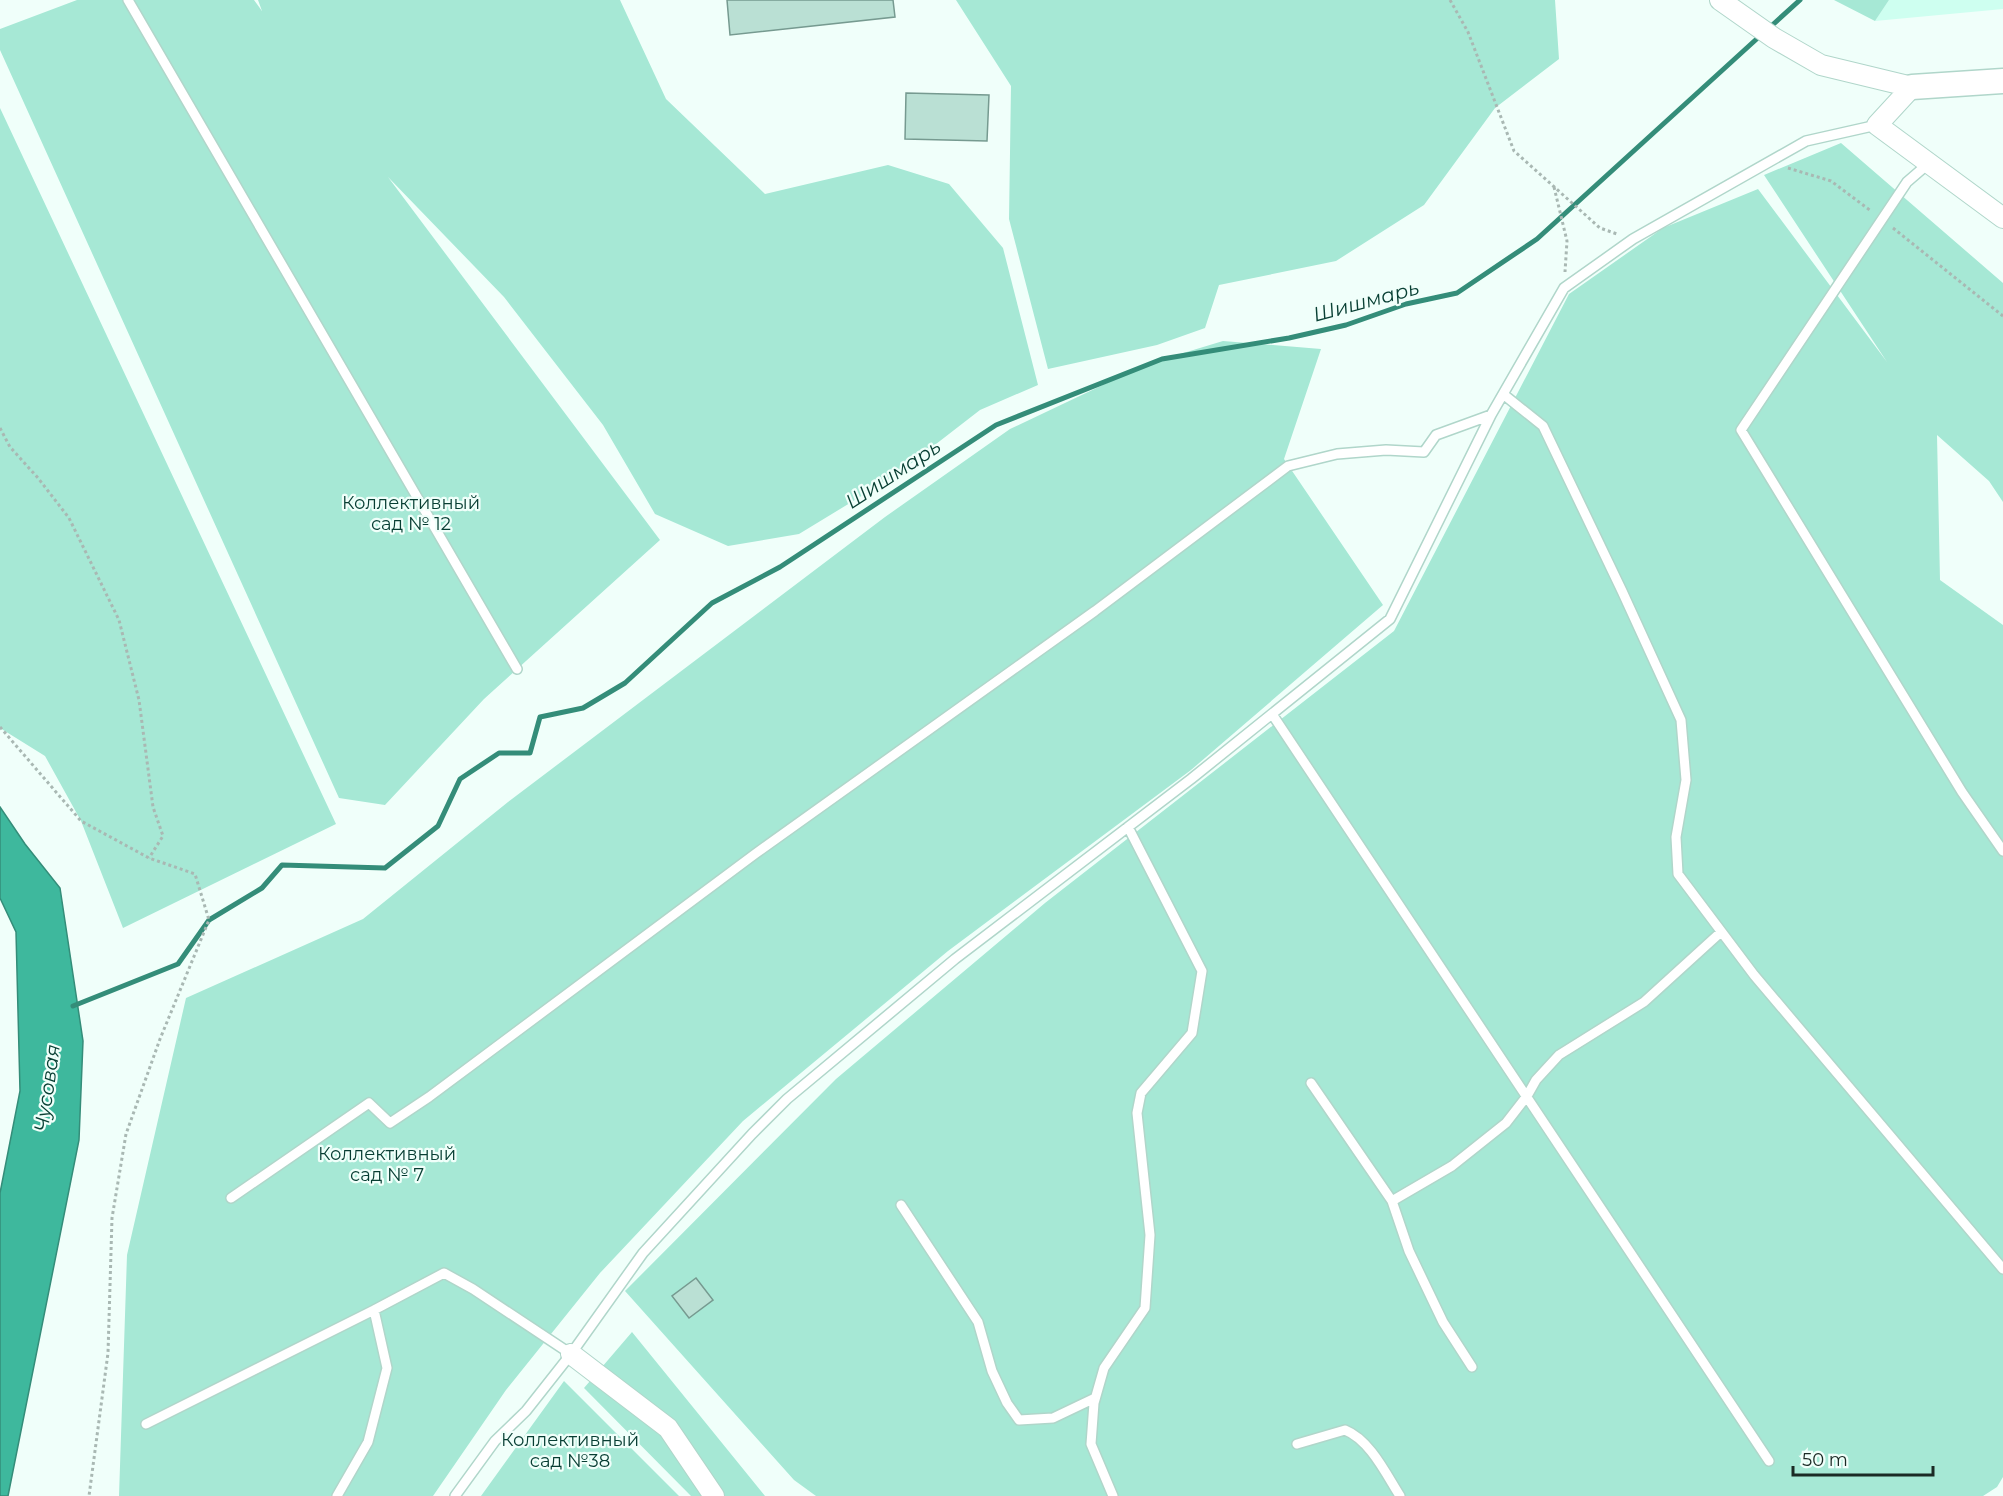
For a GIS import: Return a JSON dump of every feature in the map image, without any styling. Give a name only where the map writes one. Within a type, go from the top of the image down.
[{"type":"street","points":[[1720,2],[1821,65],[1912,87],[2003,81]]},
{"type":"street","points":[[1912,87],[1877,125],[2003,218]]},
{"type":"street","points":[[572,1354],[668,1428],[714,1496]]},
{"type":"lane","points":[[128,0],[517,669]]},
{"type":"lane","points":[[455,1496],[495,1440],[525,1411],[572,1354],[643,1253],[787,1099],[955,959],[1128,827],[1390,619],[1491,415],[1564,288],[1633,239],[1806,141],[1877,125]]},
{"type":"lane","points":[[1929,164],[1907,182],[1741,430],[1962,792],[2003,851]]},
{"type":"lane","points":[[1503,394],[1543,426],[1681,720],[1686,780],[1676,837],[1678,874],[1754,975],[2003,1269]]},
{"type":"lane","points":[[231,1198],[369,1103],[390,1123],[429,1097],[755,854],[1095,612],[1288,466],[1337,454],[1386,450],[1424,452],[1436,435],[1491,415]]},
{"type":"lane","points":[[1272,714],[1769,1461]]},
{"type":"lane","points":[[1113,1496],[1091,1444],[1095,1398],[1104,1368],[1145,1308],[1150,1235],[1137,1113],[1141,1093],[1192,1033],[1202,971],[1128,827]]},
{"type":"lane","points":[[1392,1201],[1452,1166],[1506,1123],[1536,1080],[1559,1055],[1644,1002],[1721,932]]},
{"type":"lane","points":[[1311,1083],[1392,1201],[1409,1251],[1443,1322],[1472,1367]]},
{"type":"lane","points":[[901,1205],[978,1322],[992,1371],[1007,1403],[1019,1420],[1053,1418],[1095,1398]]},
{"type":"lane","points":[[146,1424],[444,1273],[473,1289],[572,1354]]},
{"type":"lane","points":[[337,1496],[368,1442],[387,1368],[374,1310]]},
{"type":"lane","points":[[1297,1444],[1345,1430],[1352,1433],[1376,1458],[1400,1496]]},
{"type":"path","points":[[1450,0],[1468,32],[1514,151],[1600,228],[1633,239]]},
{"type":"path","points":[[1553,185],[1567,241],[1564,288]]},
{"type":"path","points":[[0,428],[10,447],[69,518],[119,620],[139,700],[153,807],[163,836],[149,858]]},
{"type":"path","points":[[0,726],[81,821],[149,858],[195,874],[210,920],[160,1039],[126,1134],[112,1218],[108,1353],[89,1496]]},
{"type":"shaded area","points":[[1889,0],[2003,0],[2003,9],[1875,21]]},
{"type":"green space","name":"Коллективный сад № 12","points":[[77,0],[254,0],[262,11],[258,0],[620,0],[666,99],[765,194],[888,165],[949,184],[1003,248],[1038,385],[980,410],[896,475],[799,534],[728,546],[655,514],[603,425],[504,297],[388,177],[660,540],[484,699],[385,805],[339,798],[0,50],[0,29]]},
{"type":"green space","points":[[956,0],[1555,0],[1559,59],[1495,108],[1424,205],[1336,261],[1219,285],[1205,328],[1157,345],[1048,369],[1009,219],[1011,86]]},
{"type":"green space","points":[[1834,0],[1889,0],[1875,21]]},
{"type":"green space","points":[[0,108],[336,824],[123,928],[81,821],[45,756],[0,728]]},
{"type":"green space","points":[[1841,143],[2003,283],[2003,502],[1989,481],[1937,435],[1940,580],[2003,625],[2003,1477],[1997,1487],[1983,1496],[816,1496],[794,1480],[625,1291],[836,1079],[1045,903],[1394,631],[1569,294],[1663,228],[1758,189],[1887,362],[1764,175]]},
{"type":"green space","name":"Коллективный сад № 7","points":[[1223,341],[1321,349],[1284,459],[1383,605],[1191,770],[948,951],[743,1121],[600,1273],[506,1390],[433,1496],[119,1496],[127,1255],[186,998],[363,919],[508,802],[885,517],[1010,429],[1147,364]]},
{"type":"green space","points":[[632,1332],[765,1496],[691,1496],[584,1388]]},
{"type":"green space","name":"Коллективный сад №38","points":[[564,1381],[679,1496],[481,1496]]},
{"type":"water","name":"Чусовая","points":[[0,807],[25,844],[60,888],[83,1041],[79,1140],[8,1496],[0,1496],[0,1193],[20,1091],[16,932],[0,898]]},
{"type":"building","points":[[727,0],[893,0],[895,17],[730,35]]},
{"type":"building","points":[[906,93],[989,95],[987,141],[905,139]]},
{"type":"building","points":[[696,1278],[713,1300],[689,1318],[672,1296]]},
{"type":"waterway","name":"Шишмарь","points":[[1768,29],[1800,0]]},
{"type":"waterway","name":"Шишмарь","points":[[73,1006],[178,964],[209,920],[262,888],[282,865],[385,868],[438,826],[460,779],[499,753],[530,753],[540,717],[583,708],[625,683],[712,603],[780,567],[996,425],[1162,359],[1289,338],[1346,325],[1406,304],[1457,293],[1537,239],[1761,35]]}]
